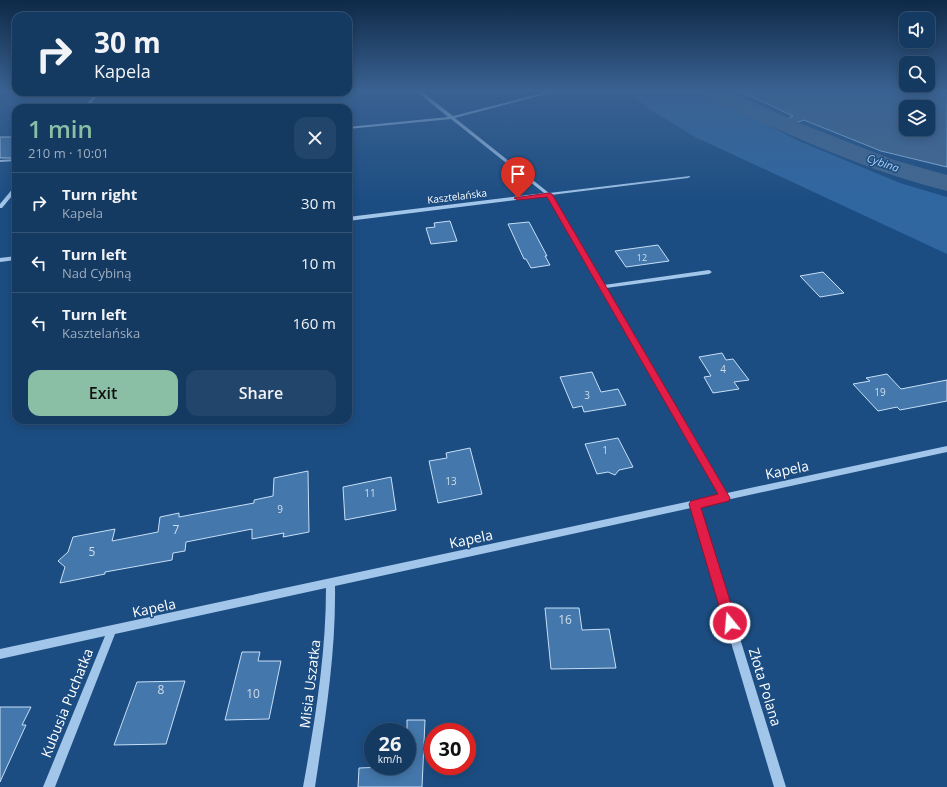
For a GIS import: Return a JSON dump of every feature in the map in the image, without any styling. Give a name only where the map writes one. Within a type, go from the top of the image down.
[{"type":"street","points":[[463,128],[548,194],[725,498]]},
{"type":"street","points":[[0,161],[12,160]]},
{"type":"street","name":"Kasztelańska","points":[[352,218],[688,177]]},
{"type":"street","points":[[0,207],[12,193]]},
{"type":"street","points":[[0,260],[12,258]]},
{"type":"street","points":[[603,287],[708,272]]},
{"type":"street","name":"Kapela","points":[[0,654],[947,449]]},
{"type":"street","name":"Złota Polana","points":[[694,504],[780,787]]},
{"type":"street","name":"Misia Uszatka","points":[[309,787],[327,667],[331,620],[330,583]]},
{"type":"street","name":"Kubusia Puchatka","points":[[48,787],[112,630]]},
{"type":"shaded area","points":[[680,128],[773,128],[799,141],[900,183],[947,197],[947,254],[695,137]]},
{"type":"shaded area","points":[[823,128],[899,128],[899,136],[935,136],[935,128],[947,128],[947,167],[881,151]]},
{"type":"building","points":[[0,137],[12,137],[12,158],[0,158]]},
{"type":"building","points":[[450,221],[457,241],[431,244],[426,228],[435,227],[434,223]]},
{"type":"building","points":[[529,222],[547,256],[545,256],[550,265],[531,268],[526,259],[524,259],[508,224]]},
{"type":"building","points":[[658,245],[669,261],[626,267],[615,251]]},
{"type":"building","points":[[823,272],[844,293],[820,297],[800,276]]},
{"type":"building","points":[[722,353],[726,360],[733,359],[749,380],[734,382],[739,389],[713,393],[704,377],[711,376],[699,357]]},
{"type":"building","points":[[592,372],[601,392],[618,389],[626,405],[584,412],[582,406],[573,408],[560,377]]},
{"type":"building","points":[[887,374],[901,389],[947,380],[947,401],[900,410],[897,407],[878,411],[853,384],[870,381],[866,378]]},
{"type":"building","points":[[618,438],[633,467],[619,470],[615,475],[608,472],[597,474],[585,444]]},
{"type":"building","points":[[470,448],[482,494],[438,503],[429,461],[447,458],[446,453]]},
{"type":"building","points":[[308,471],[309,532],[283,537],[284,533],[252,539],[252,529],[186,542],[185,551],[173,553],[172,560],[105,572],[105,574],[60,583],[65,567],[58,561],[68,552],[73,537],[115,529],[112,541],[158,532],[160,517],[179,513],[179,517],[254,503],[254,500],[273,496],[274,478]]},
{"type":"building","points":[[391,477],[396,510],[345,520],[343,487]]},
{"type":"building","points":[[545,608],[579,608],[582,630],[609,629],[616,668],[551,669]]},
{"type":"building","points":[[242,652],[260,652],[258,661],[281,661],[269,719],[225,720]]},
{"type":"building","points":[[185,681],[166,744],[114,745],[137,682]]},
{"type":"building","points":[[0,707],[31,707],[22,725],[26,725],[0,782]]},
{"type":"building","points":[[407,720],[425,720],[422,787],[358,787],[359,768],[364,768],[364,775],[416,775],[416,723],[407,723]]},
{"type":"waterway","name":"Cybina","points":[[791,128],[885,165],[947,183]]},
{"type":"route","points":[[518,198],[548,194],[725,498],[694,504],[730,623]]}]
